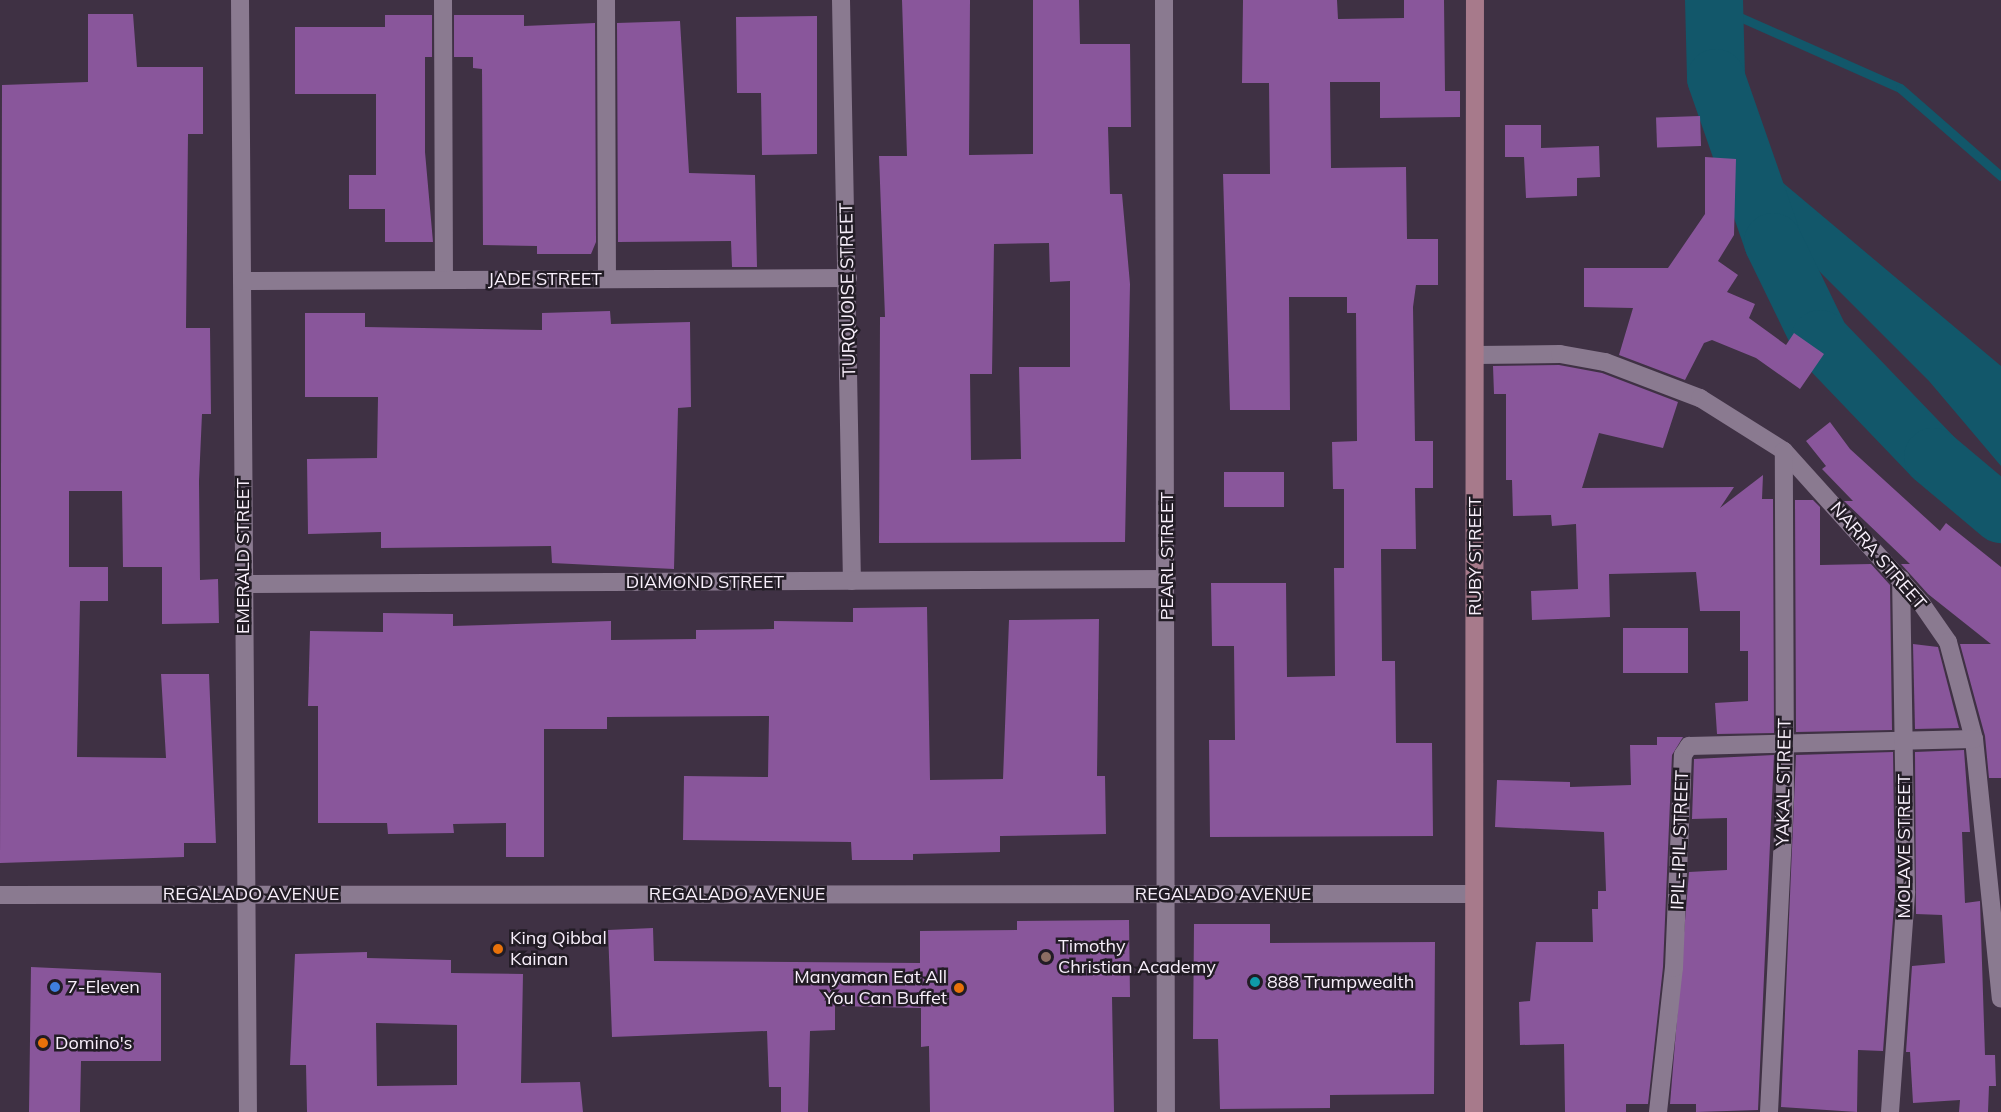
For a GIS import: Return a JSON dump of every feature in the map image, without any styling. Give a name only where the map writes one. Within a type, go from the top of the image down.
[{"type":"street","name":"EMERALD STREET","points":[[240,0],[248,1112]]},
{"type":"street","points":[[443,0],[444,280]]},
{"type":"street","points":[[606,0],[607,279]]},
{"type":"street","name":"TURQUOISE STREET","points":[[841,0],[852,581]]},
{"type":"street","name":"PEARL STREET","points":[[1164,0],[1167,579],[1166,1112]]},
{"type":"street","name":"RUBY STREET","points":[[1474,1112],[1475,0]]},
{"type":"street","name":"JADE STREET","points":[[242,281],[848,278]]},
{"type":"street","name":"NARRA STREET","points":[[1475,355],[1560,354],[1605,363],[1700,398],[1784,451],[1900,579],[1948,642],[1974,739],[2001,999]]},
{"type":"street","name":"YAKAL STREET","points":[[1769,1112],[1786,743],[1784,451]]},
{"type":"street","name":"DIAMOND STREET","points":[[243,584],[1167,579]]},
{"type":"street","name":"MOLAVE STREET","points":[[1890,1112],[1906,892],[1900,579]]},
{"type":"street","name":"IPIL-IPIL STREET","points":[[1658,1112],[1674,968],[1683,755],[1689,746],[1974,739]]},
{"type":"street","name":"REGALADO AVENUE","points":[[0,895],[1474,894]]},
{"type":"water","points":[[1696,0],[1722,0],[1721,63],[1782,182],[2001,366],[2001,466],[1929,381],[1756,208],[1703,74]]},
{"type":"building","points":[[902,0],[970,0],[969,155],[1033,154],[1033,0],[1079,0],[1080,44],[1130,44],[1131,127],[1108,127],[1110,194],[1122,194],[1130,284],[1125,542],[879,543],[880,317],[885,317],[879,156],[907,156]],"holes":[[[1049,243],[1050,282],[1070,281],[1070,367],[1019,367],[1021,459],[971,460],[970,374],[992,374],[994,244]]]},
{"type":"building","points":[[1243,0],[1337,0],[1338,19],[1404,18],[1404,0],[1444,0],[1445,91],[1460,91],[1460,117],[1380,118],[1380,82],[1330,82],[1331,168],[1406,167],[1407,239],[1438,239],[1438,285],[1416,285],[1413,307],[1415,441],[1433,441],[1433,488],[1415,488],[1416,549],[1381,549],[1382,661],[1395,661],[1396,743],[1432,743],[1433,836],[1210,837],[1209,740],[1235,740],[1234,646],[1212,646],[1211,583],[1286,583],[1287,677],[1335,676],[1334,568],[1344,568],[1344,489],[1333,489],[1332,442],[1357,441],[1356,313],[1347,313],[1347,297],[1289,297],[1290,410],[1230,410],[1223,174],[1270,174],[1269,83],[1242,83]]},
{"type":"building","points":[[88,14],[133,14],[137,67],[203,67],[203,134],[188,134],[186,328],[210,328],[211,414],[202,414],[199,481],[200,580],[218,579],[219,623],[162,624],[162,567],[123,567],[122,491],[69,491],[69,567],[108,567],[108,601],[80,601],[77,757],[166,758],[161,674],[209,674],[216,843],[184,843],[184,857],[0,863],[2,85],[88,82]]},
{"type":"building","points":[[385,15],[432,15],[432,57],[425,57],[425,152],[433,242],[385,242],[385,209],[349,209],[349,175],[376,175],[376,94],[295,94],[295,27],[385,27]]},
{"type":"building","points":[[454,15],[524,15],[524,26],[595,23],[596,242],[591,254],[537,254],[537,246],[483,245],[482,69],[473,68],[473,57],[454,57]]},
{"type":"building","points":[[817,16],[817,154],[762,155],[761,93],[737,93],[736,17]]},
{"type":"building","points":[[680,21],[689,173],[755,175],[757,267],[732,267],[731,241],[618,242],[617,23]]},
{"type":"building","points":[[1700,116],[1701,146],[1657,148],[1656,118]]},
{"type":"building","points":[[1505,125],[1541,125],[1541,148],[1599,146],[1600,177],[1577,178],[1577,196],[1526,198],[1524,157],[1505,157]]},
{"type":"building","points":[[1705,157],[1736,159],[1734,235],[1718,261],[1738,275],[1727,292],[1755,304],[1749,318],[1786,345],[1794,333],[1824,354],[1800,389],[1756,358],[1712,340],[1704,343],[1685,380],[1619,355],[1633,308],[1584,307],[1584,268],[1668,268],[1705,214]]},
{"type":"building","points":[[610,311],[611,324],[690,322],[691,407],[678,408],[674,569],[552,563],[551,546],[381,548],[381,532],[308,534],[307,459],[377,458],[378,397],[305,397],[305,313],[365,313],[365,327],[542,330],[542,313]]},
{"type":"building","points":[[1559,365],[1602,373],[1678,402],[1663,448],[1599,433],[1582,488],[1734,487],[1720,508],[1763,475],[1762,499],[1773,499],[1774,733],[1717,734],[1715,703],[1748,701],[1748,651],[1740,651],[1740,611],[1700,611],[1696,572],[1609,574],[1610,617],[1532,620],[1531,591],[1578,589],[1576,524],[1552,526],[1551,515],[1513,516],[1512,480],[1506,480],[1506,394],[1494,394],[1493,366]]},
{"type":"building","points":[[1830,422],[1850,449],[1940,531],[1946,523],[2001,567],[2001,778],[1989,778],[1985,736],[1960,644],[1991,644],[1928,594],[1901,564],[1910,564],[1844,501],[1853,501],[1822,469],[1826,466],[1806,441]]},
{"type":"building","points":[[1224,472],[1284,472],[1284,507],[1224,507]]},
{"type":"building","points":[[1795,500],[1813,500],[1820,507],[1820,565],[1871,564],[1890,585],[1892,730],[1796,732]]},
{"type":"building","points":[[927,607],[930,780],[1003,779],[1009,620],[1099,619],[1097,776],[1105,776],[1106,834],[1000,836],[1000,852],[913,854],[913,860],[852,860],[851,842],[683,840],[684,776],[768,777],[769,716],[607,717],[607,729],[544,729],[544,857],[506,857],[506,823],[453,824],[454,833],[388,834],[387,823],[318,823],[318,706],[308,706],[310,631],[383,632],[383,613],[453,614],[453,626],[611,621],[611,640],[696,639],[696,630],[774,629],[774,621],[853,622],[853,608]]},
{"type":"building","points":[[1623,628],[1688,628],[1688,673],[1623,673]]},
{"type":"building","points":[[1913,644],[1938,647],[1959,728],[1915,729]]},
{"type":"building","points":[[1657,737],[1683,737],[1672,755],[1663,967],[1648,1104],[1626,1104],[1626,1112],[1565,1112],[1564,1044],[1520,1045],[1519,1002],[1530,1001],[1536,942],[1593,942],[1592,909],[1598,909],[1598,891],[1606,891],[1604,832],[1495,827],[1497,780],[1570,782],[1570,787],[1631,785],[1630,745],[1657,745]]},
{"type":"building","points":[[1964,750],[1970,832],[1962,832],[1965,903],[1980,901],[1985,1055],[1995,1055],[1996,1086],[1989,1086],[1988,1112],[1959,1112],[1960,1100],[1913,1103],[1910,1052],[1906,1052],[1912,966],[1945,963],[1942,915],[1916,914],[1915,752]]},
{"type":"building","points":[[1893,752],[1895,892],[1883,1051],[1858,1050],[1857,1112],[1781,1107],[1796,755]]},
{"type":"building","points":[[1774,755],[1758,1110],[1696,1112],[1696,1104],[1670,1104],[1689,872],[1727,870],[1727,818],[1692,819],[1694,759]]},
{"type":"building","points":[[1129,920],[1130,997],[1112,997],[1114,1112],[930,1112],[929,1046],[921,1047],[921,1008],[835,1006],[835,1030],[810,1031],[808,1112],[781,1112],[781,1087],[769,1087],[767,1031],[612,1037],[608,930],[653,928],[654,961],[920,963],[920,931],[1017,930],[1017,921]]},
{"type":"building","points":[[1194,924],[1270,924],[1270,943],[1435,942],[1434,1094],[1330,1095],[1330,1108],[1220,1109],[1218,1039],[1193,1039]]},
{"type":"building","points":[[367,952],[367,958],[451,960],[451,973],[523,974],[521,1083],[580,1082],[583,1112],[307,1112],[306,1065],[290,1065],[295,954]],"holes":[[[376,1023],[457,1025],[457,1085],[377,1086]]]},
{"type":"building","points":[[31,967],[161,973],[161,1061],[81,1061],[80,1112],[29,1112]]},
{"type":"waterway","points":[[1714,0],[1716,78],[1773,242],[1820,339],[1933,457],[2001,514]]},
{"type":"waterway","points":[[1715,6],[1900,88],[2001,176]]},
{"type":"place","name":"King Qibbal Kainan","points":[[498,949]]},
{"type":"place","name":"Timothy Christian Academy","points":[[1046,957]]},
{"type":"place","name":"888 Trumpwealth","points":[[1255,982]]},
{"type":"place","name":"7-Eleven","points":[[55,987]]},
{"type":"place","name":"Manyaman Eat All You Can Buffet","points":[[959,988]]},
{"type":"place","name":"Domino's","points":[[43,1043]]}]
